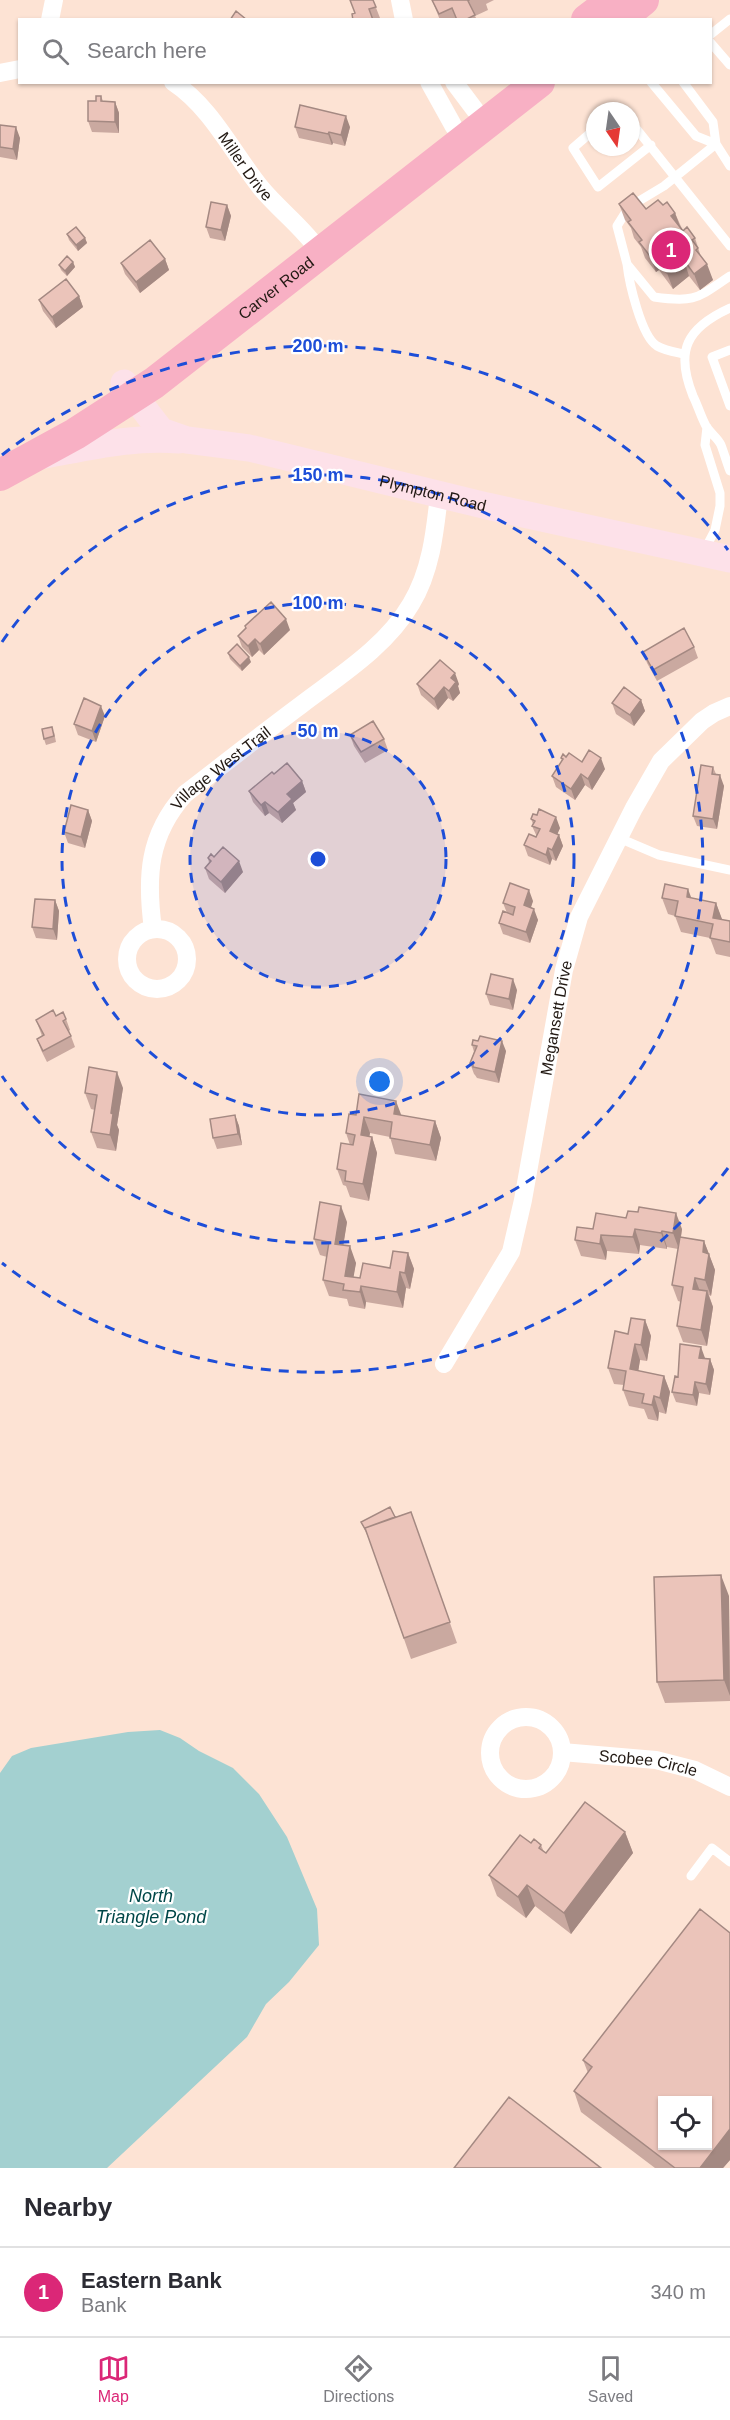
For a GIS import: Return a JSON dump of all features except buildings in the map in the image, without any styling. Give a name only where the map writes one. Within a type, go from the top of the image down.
[{"type":"highway","name":"Carver Road","points":[[315,244],[419,152],[465,118],[505,84]]},
{"type":"highway","name":"Carver Road","points":[[0,475],[36,456],[129,390],[199,320],[315,244],[536,84]]},
{"type":"highway","name":"Carver Road","points":[[0,452],[91,404],[129,390]]},
{"type":"main road","name":"Plympton Road","points":[[129,390],[161,431],[186,440],[249,448],[439,495],[730,559]]},
{"type":"main road","points":[[36,456],[118,442],[159,438],[186,440]]},
{"type":"street","points":[[50,18],[54,0]]},
{"type":"street","points":[[400,0],[404,18]]},
{"type":"street","points":[[0,73],[18,69]]},
{"type":"street","name":"Miller Drive","points":[[175,84],[207,113],[262,189],[315,244]]},
{"type":"street","points":[[431,84],[465,118]]},
{"type":"street","points":[[454,84],[465,118]]},
{"type":"street","name":"Village West Trail","points":[[153,929],[149,899],[150,869],[158,838],[172,808],[185,794],[355,664],[402,618],[418,591],[428,564],[434,539],[439,495]]},
{"type":"street","name":"Megansett Drive","points":[[444,1364],[511,1252],[523,1200],[570,942],[579,917],[661,761],[702,721],[730,706]]},
{"type":"street","points":[[517,1717],[531,1717],[551,1726],[560,1738],[562,1752],[560,1767],[551,1779],[539,1786],[524,1789],[510,1785],[498,1776],[491,1764],[490,1749],[494,1735],[504,1724],[517,1717]]},
{"type":"street","name":"Scobee Circle","points":[[562,1752],[657,1760],[695,1770],[730,1787]]},
{"type":"lane","points":[[712,34],[730,19]]},
{"type":"lane","points":[[712,43],[730,65]]},
{"type":"lane","points":[[653,84],[696,136],[716,144],[729,160]]},
{"type":"lane","points":[[684,84],[713,122],[716,144]]},
{"type":"lane","points":[[640,132],[730,246]]},
{"type":"lane","points":[[586,137],[573,148],[598,187],[637,156]]},
{"type":"lane","points":[[684,354],[656,345],[647,334],[629,280],[627,264],[616,226],[629,207],[675,176],[716,144]]},
{"type":"lane","points":[[640,154],[651,145]]},
{"type":"lane","points":[[627,264],[654,297],[675,300],[696,299],[730,276]]},
{"type":"lane","points":[[730,308],[698,326],[688,340],[684,354],[685,374],[706,427],[720,442],[730,471]]},
{"type":"lane","points":[[730,350],[712,357],[730,406]]},
{"type":"lane","points":[[702,554],[710,543],[720,506],[720,494],[705,446],[706,427]]},
{"type":"lane","points":[[619,838],[659,855],[730,870]]},
{"type":"lane","points":[[691,1876],[712,1848],[730,1862]]},
{"type":"water","name":"North Triangle Pond","points":[[160,1730],[180,1738],[199,1751],[233,1768],[259,1794],[287,1837],[317,1909],[319,1945],[289,1982],[266,2004],[247,2037],[107,2168],[0,2168],[0,1773],[12,1756],[31,1748],[128,1732]]},
{"type":"place","name":"Eastern Bank","points":[[671,250]]}]
